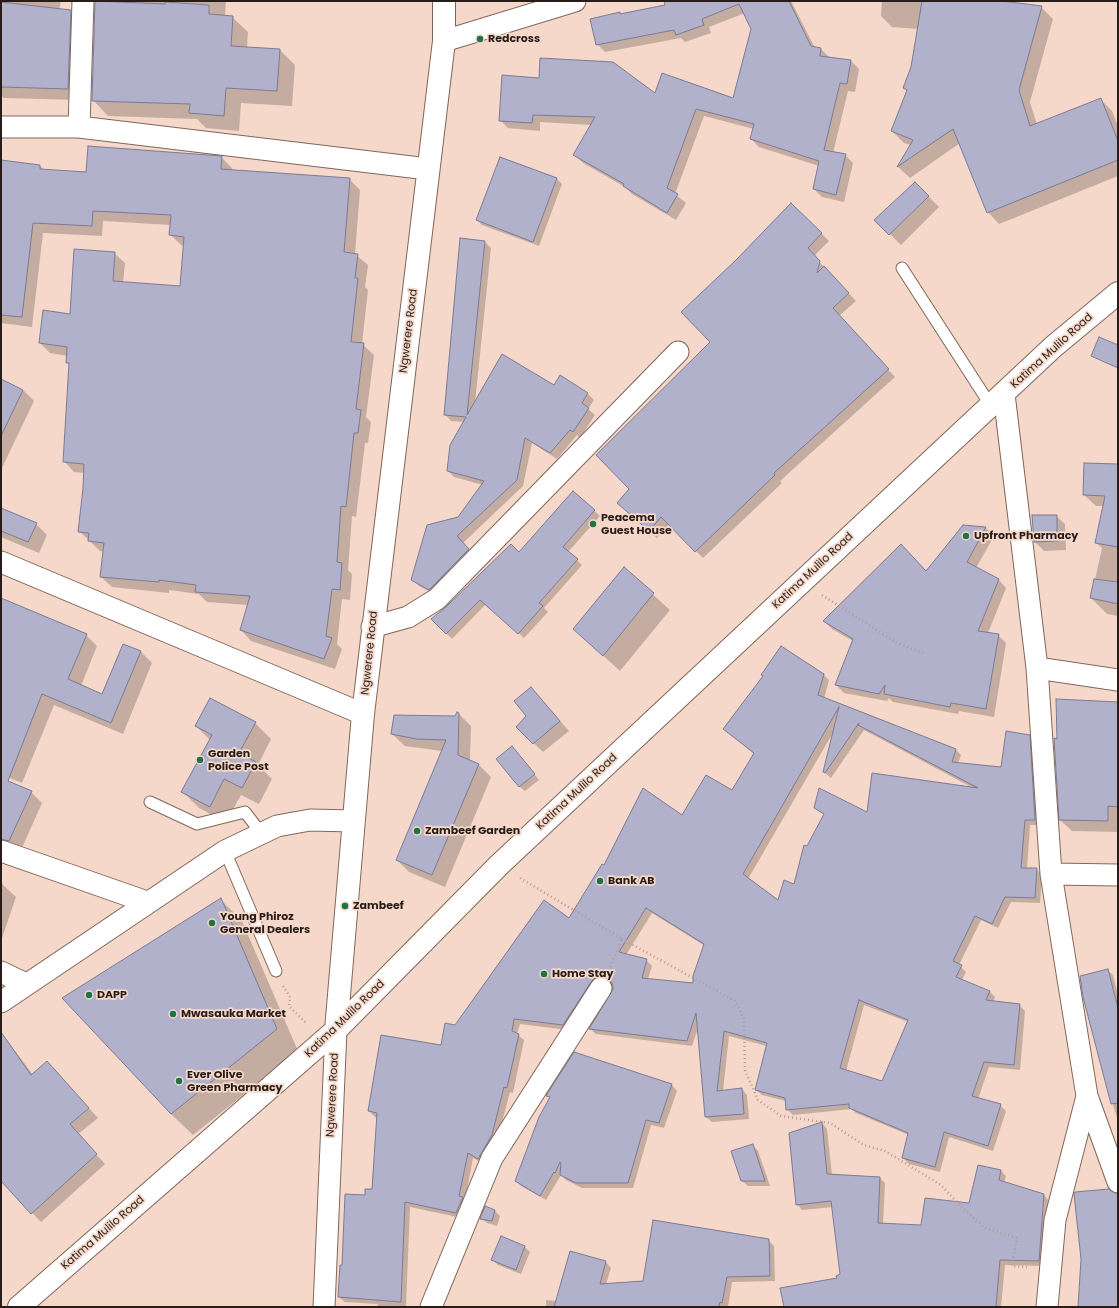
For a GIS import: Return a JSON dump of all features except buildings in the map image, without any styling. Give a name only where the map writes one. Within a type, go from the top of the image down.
[{"type":"main road","name":"Ngwerere Road","points":[[336,1030],[353,821],[372,627],[444,41],[444,1]]},
{"type":"main road","name":"Katima Mulilo Road","points":[[19,1307],[336,1030],[499,865],[1053,347],[1118,293]]},
{"type":"street","points":[[79,127],[83,1]]},
{"type":"street","points":[[444,41],[575,1]]},
{"type":"street","points":[[1,127],[79,127],[428,169]]},
{"type":"street","points":[[372,627],[408,617],[437,599],[678,352]]},
{"type":"street","points":[[998,400],[1037,668],[1051,874],[1087,1096],[1118,1182]]},
{"type":"street","points":[[1,562],[363,714]]},
{"type":"street","points":[[1037,668],[1118,680]]},
{"type":"street","points":[[1,1002],[225,851],[277,826],[310,820],[353,821]]},
{"type":"street","points":[[1,851],[148,902]]},
{"type":"street","points":[[1051,874],[1118,875]]},
{"type":"street","points":[[1,972],[26,984]]},
{"type":"street","points":[[431,1307],[492,1158],[601,988]]},
{"type":"street","name":"Ngwerere Road","points":[[324,1307],[336,1030]]},
{"type":"street","points":[[1047,1307],[1055,1220],[1087,1096]]},
{"type":"lane","points":[[902,268],[998,400]]},
{"type":"lane","points":[[150,802],[197,824],[245,812],[262,834]]},
{"type":"lane","points":[[225,851],[276,971]]},
{"type":"path","points":[[802,581],[830,602],[897,643],[924,653]]},
{"type":"path","points":[[499,865],[622,939],[735,1001],[744,1019],[745,1070],[758,1100],[781,1116],[830,1123],[864,1145],[886,1151],[941,1185],[963,1209],[985,1228],[1016,1238],[1012,1266],[1050,1270]]},
{"type":"path","points":[[601,988],[622,939]]},
{"type":"path","points":[[276,971],[284,990],[290,997],[290,1006],[308,1025]]},
{"type":"place","name":"Redcross","points":[[480,39]]},
{"type":"place","name":"Peacema Guest House","points":[[593,524]]},
{"type":"place","name":"Upfront Pharmacy","points":[[966,536]]},
{"type":"place","name":"Garden Police Post","points":[[200,760]]},
{"type":"place","name":"Zambeef Garden","points":[[417,831]]},
{"type":"place","name":"Bank AB","points":[[600,881]]},
{"type":"place","name":"Zambeef","points":[[345,906]]},
{"type":"place","name":"Young Phiroz General Dealers","points":[[212,923]]},
{"type":"place","name":"Home Stay","points":[[544,974]]},
{"type":"place","name":"DAPP","points":[[89,995]]},
{"type":"place","name":"Mwasauka Market","points":[[173,1014]]},
{"type":"place","name":"Ever Olive Green Pharmacy","points":[[179,1081]]}]
